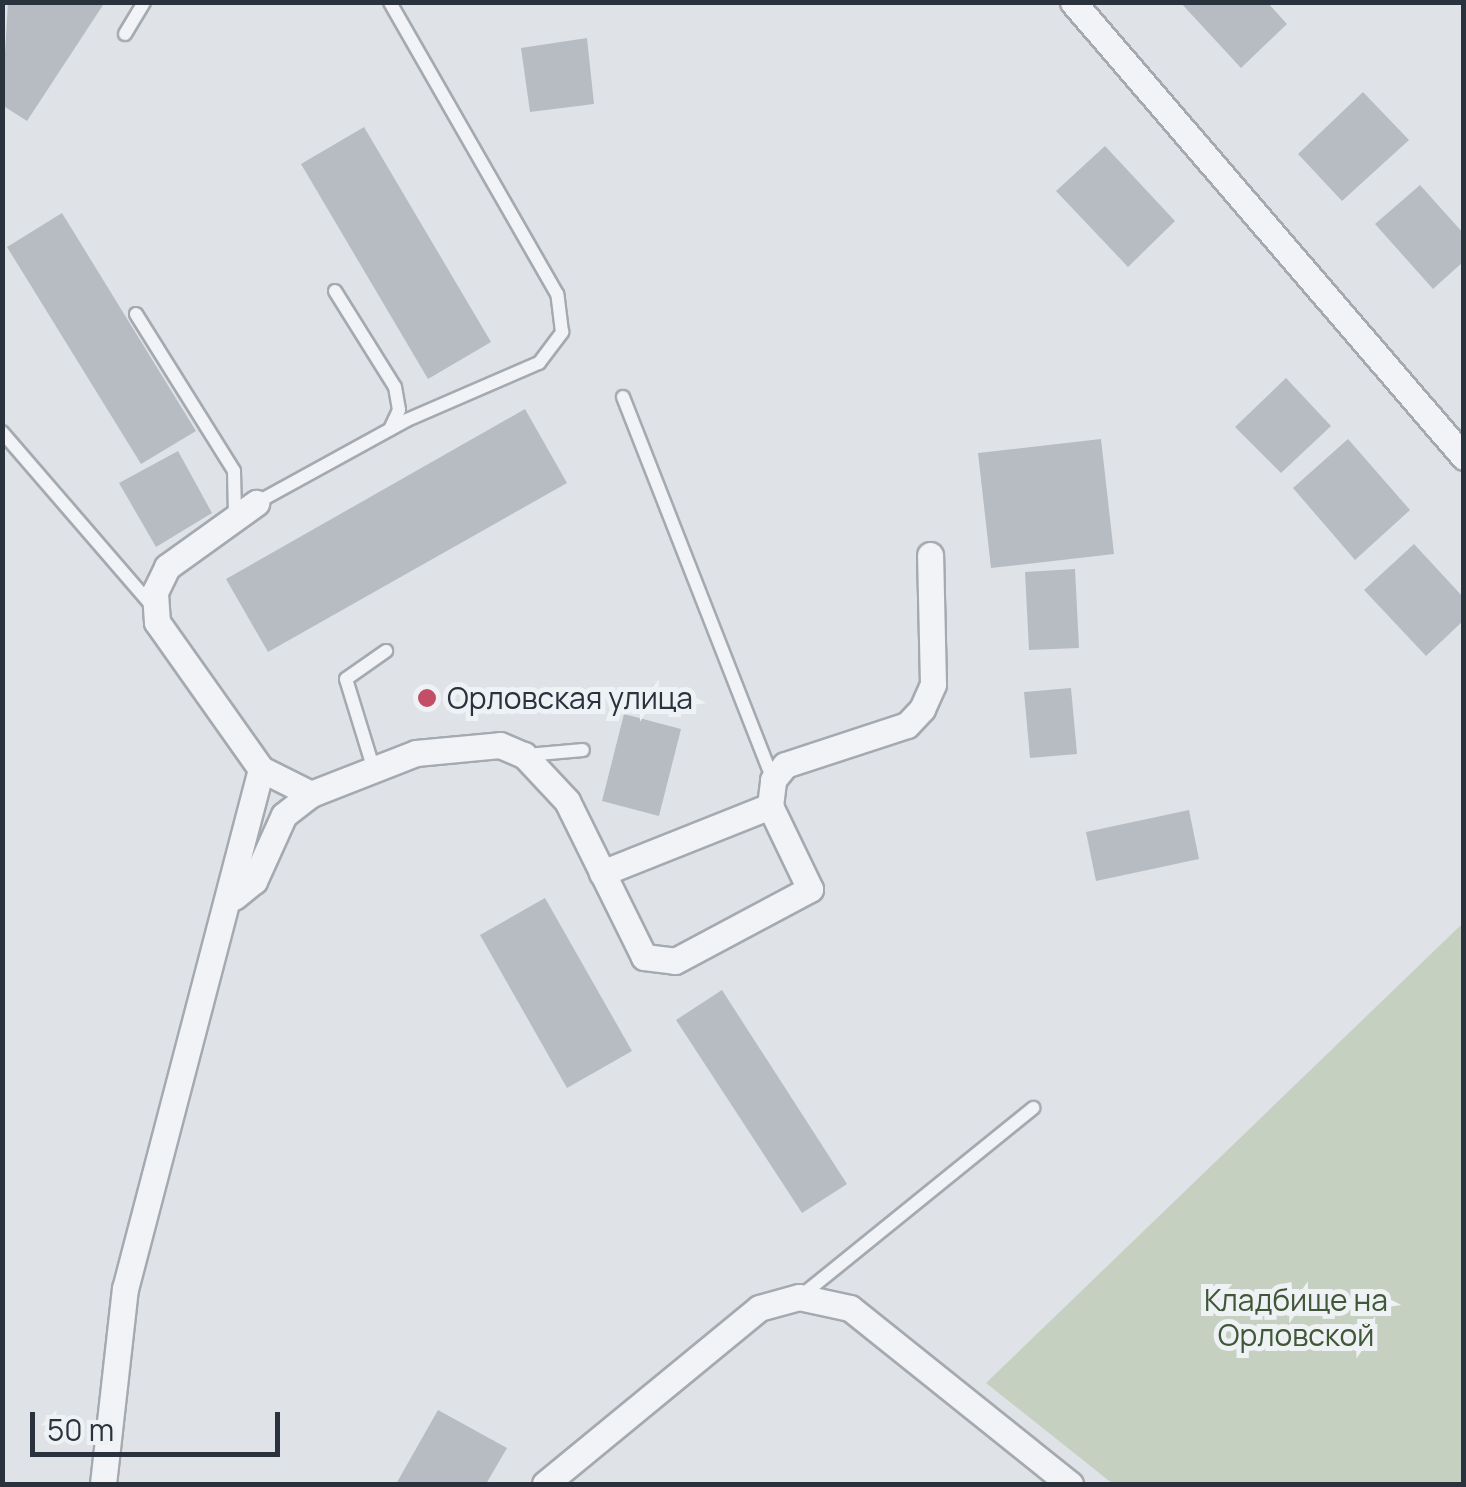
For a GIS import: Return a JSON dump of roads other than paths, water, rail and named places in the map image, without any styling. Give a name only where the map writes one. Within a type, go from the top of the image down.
[{"type":"street","points":[[1074,2],[1464,457]]},
{"type":"street","points":[[250,499],[167,567],[154,608],[261,769],[311,794]]},
{"type":"street","points":[[234,897],[254,881],[284,816],[311,794],[374,770],[473,745],[524,755],[581,822],[638,947],[648,959],[675,961],[810,889],[770,806],[772,780],[785,765],[907,725],[922,710],[933,684],[930,555]]},
{"type":"street","points":[[104,1484],[125,1289],[234,897],[261,769]]},
{"type":"street","points":[[602,873],[770,806]]},
{"type":"street","points":[[545,1484],[759,1308],[799,1297],[850,1308],[1070,1484]]},
{"type":"lane","points":[[125,34],[144,2]]},
{"type":"lane","points":[[136,314],[250,499],[388,430],[539,363],[558,344],[564,316],[390,2]]},
{"type":"lane","points":[[335,292],[395,387],[400,410],[388,430]]},
{"type":"lane","points":[[623,398],[772,780]]},
{"type":"lane","points":[[2,432],[154,608]]},
{"type":"lane","points":[[374,770],[346,678],[386,650]]},
{"type":"lane","points":[[524,755],[583,750]]},
{"type":"lane","points":[[799,1297],[1034,1108]]},
{"type":"place","name":"Орловская улица","points":[[427,698]]},
{"type":"park label","name":"Кладбище на Орловской","points":[[1296,1317]]}]
